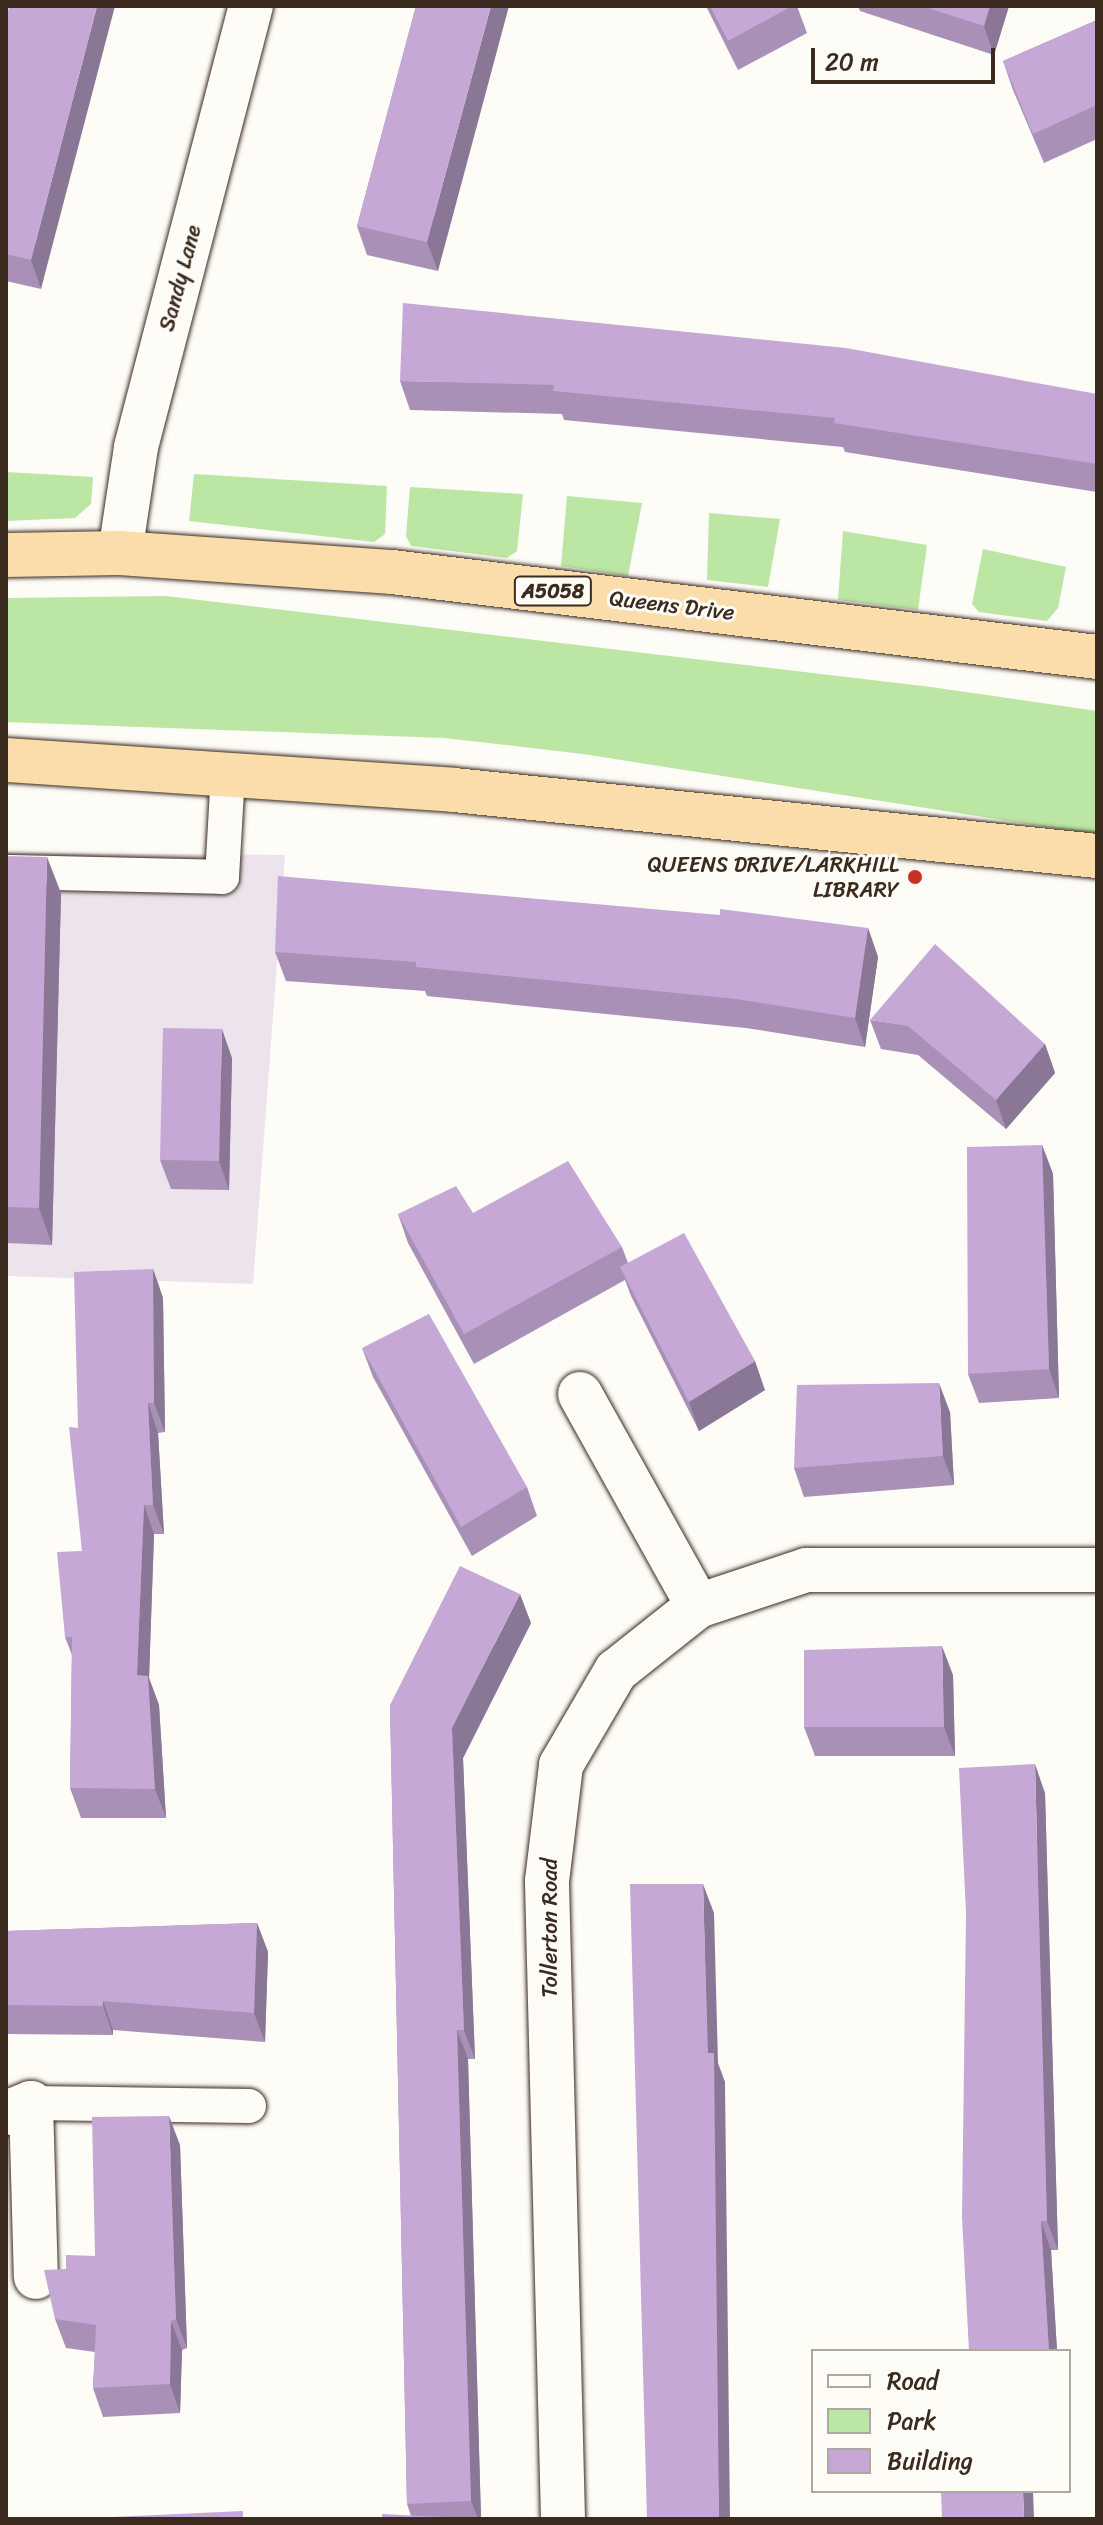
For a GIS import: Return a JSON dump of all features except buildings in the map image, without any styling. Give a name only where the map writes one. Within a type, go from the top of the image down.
[{"type":"highway","name":"Queens Drive","points":[[6,555],[120,553],[392,572],[1097,657]]},
{"type":"highway","points":[[6,760],[454,790],[1097,856]]},
{"type":"street","name":"Sandy Lane","points":[[120,553],[136,447],[251,6]]},
{"type":"street","points":[[580,1394],[698,1606]]},
{"type":"street","name":"Tollerton Road","points":[[563,2519],[547,1881],[561,1765],[616,1671],[698,1606],[806,1570],[1097,1570]]},
{"type":"street","points":[[18,2108],[36,2277]]},
{"type":"lane","points":[[6,872],[222,877],[228,774]]},
{"type":"lane","points":[[18,2108],[249,2106]]},
{"type":"shaded area","points":[[6,853],[285,855],[253,1284],[6,1276]]},
{"type":"green space","points":[[6,472],[93,477],[91,504],[75,518],[6,521]]},
{"type":"green space","points":[[194,474],[387,486],[385,534],[374,542],[189,521]]},
{"type":"green space","points":[[410,487],[523,494],[517,551],[507,558],[411,546],[406,536]]},
{"type":"green space","points":[[567,496],[642,503],[628,576],[561,566]]},
{"type":"green space","points":[[709,513],[780,519],[768,587],[707,580]]},
{"type":"green space","points":[[843,531],[927,545],[918,610],[838,600]]},
{"type":"green space","points":[[983,549],[1066,567],[1058,608],[1047,621],[979,612],[972,604]]},
{"type":"green space","points":[[166,596],[931,687],[1097,711],[1097,835],[583,754],[444,738],[6,722],[6,598]]},
{"type":"place","name":"QUEENS DRIVE/LARKHILL LIBRARY","points":[[915,877]]}]
